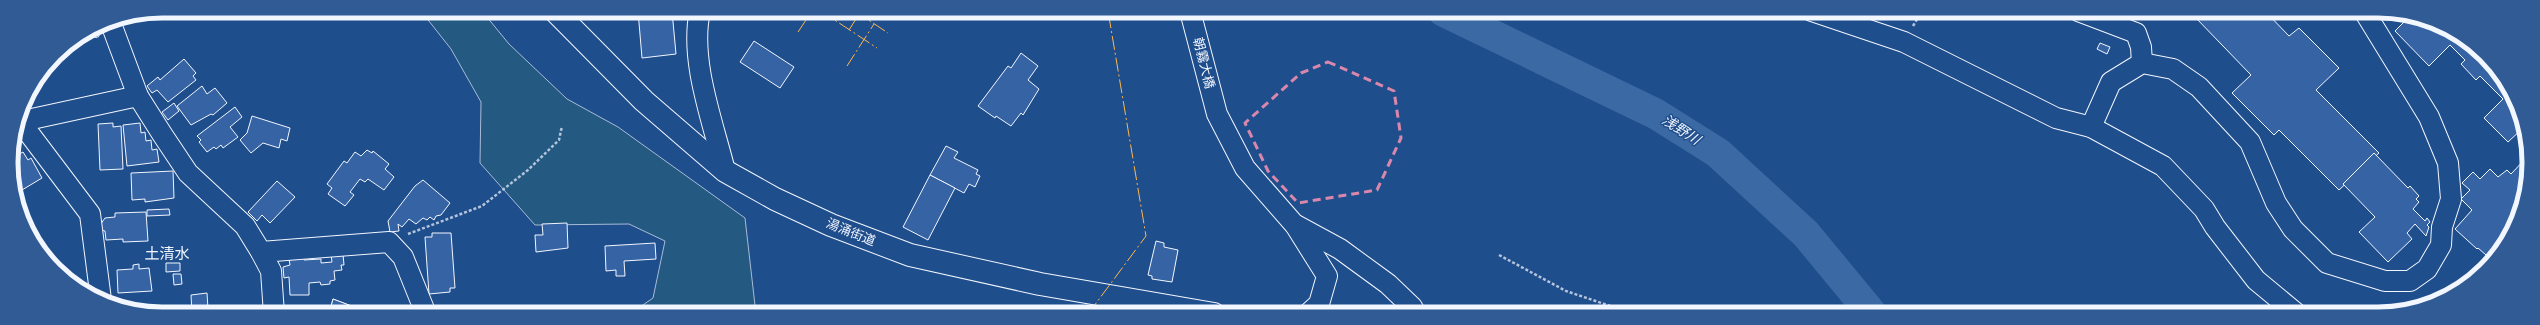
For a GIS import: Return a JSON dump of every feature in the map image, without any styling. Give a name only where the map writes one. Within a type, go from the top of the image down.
[{"type":"main road","name":"湯涌街道","points":[[563,18],[644,101],[725,171],[775,199],[831,225],[910,255],[1040,284],[1173,307]]},
{"type":"street","points":[[699,18],[696,30],[699,63],[725,171]]},
{"type":"street","name":"朝霧大橋","points":[[1192,18],[1217,114],[1245,168],[1294,224]]},
{"type":"street","points":[[1833,18],[1904,42],[2056,118],[2091,127],[2163,166],[2204,209],[2215,227],[2256,280],[2289,307]]},
{"type":"street","points":[[2096,18],[2136,33],[2141,47],[2142,63]]},
{"type":"street","points":[[2091,127],[2111,82],[2142,63],[2173,69],[2199,87],[2250,142],[2276,203],[2293,229],[2327,263],[2385,281],[2410,281],[2427,268],[2441,245],[2442,227],[2451,199],[2448,163],[2429,117],[2368,18]]},
{"type":"street","points":[[112,27],[138,96],[188,173],[244,226],[272,271],[274,307]]},
{"type":"street","points":[[25,120],[138,96]]},
{"type":"street","points":[[23,126],[90,214],[100,293]]},
{"type":"street","points":[[1294,224],[1327,276],[1319,304],[1316,307]]},
{"type":"street","points":[[1294,224],[1340,249],[1388,284],[1412,307]]},
{"type":"street","points":[[261,252],[389,242],[403,257],[423,307]]},
{"type":"path","points":[[389,242],[482,206],[528,170],[559,140],[562,126]]},
{"type":"path","points":[[1499,255],[1566,291],[1613,307]]},
{"type":"highlighted area","points":[[1328,62],[1394,91],[1401,138],[1377,190],[1298,203],[1268,171],[1245,123],[1301,73]]},
{"type":"shaded area","points":[[427,18],[488,18],[509,44],[567,99],[618,127],[745,218],[755,307],[640,307],[653,298],[665,241],[629,224],[535,225],[480,163],[481,102],[451,49]]},
{"type":"building","points":[[639,18],[673,18],[676,54],[642,58]]},
{"type":"building","points":[[2196,18],[2272,18],[2289,36],[2299,28],[2339,68],[2316,90],[2379,153],[2339,190],[2279,130],[2274,135],[2232,93],[2251,75]]},
{"type":"building","points":[[2405,21],[2415,23],[2450,37],[2473,54],[2486,67],[2503,90],[2511,107],[2519,132],[2508,142],[2484,118],[2503,99],[2480,76],[2476,80],[2461,64],[2465,60],[2450,45],[2429,66],[2395,31]]},
{"type":"building","points":[[100,34],[96,38],[93,35]]},
{"type":"building","points":[[754,41],[794,67],[780,88],[740,62]]},
{"type":"building","points":[[2100,43],[2110,47],[2107,54],[2097,49]]},
{"type":"building","points":[[1021,53],[1038,66],[1028,80],[1039,89],[1023,115],[1021,113],[1011,126],[996,116],[995,118],[978,106],[1008,66],[1011,68]]},
{"type":"building","points":[[184,59],[196,73],[193,76],[196,80],[168,102],[157,90],[152,93],[147,86],[158,77],[160,80]]},
{"type":"building","points":[[202,86],[207,94],[215,88],[227,103],[213,115],[211,114],[191,125],[177,106]]},
{"type":"building","points":[[174,103],[179,111],[168,120],[162,112]]},
{"type":"building","points":[[235,107],[242,117],[230,127],[238,137],[223,148],[221,145],[216,149],[214,147],[207,152],[199,142],[201,140],[197,136]]},
{"type":"building","points":[[252,116],[290,128],[287,141],[281,139],[279,148],[263,143],[251,153],[240,140],[247,133]]},
{"type":"building","points":[[113,123],[113,127],[121,126],[123,169],[100,170],[98,124]]},
{"type":"building","points":[[140,123],[141,133],[145,132],[146,141],[151,140],[152,150],[157,149],[159,162],[127,166],[123,125]]},
{"type":"building","points":[[946,146],[958,152],[954,158],[978,170],[976,174],[980,176],[975,187],[969,184],[964,193],[930,175]]},
{"type":"building","points":[[367,150],[372,153],[373,151],[389,164],[385,169],[394,177],[384,190],[368,179],[365,182],[360,179],[350,192],[354,195],[345,206],[328,194],[332,188],[327,184],[344,161],[347,163],[355,152],[361,156]]},
{"type":"building","points":[[23,152],[28,160],[31,158],[42,178],[21,191],[18,172],[18,155]]},
{"type":"building","points":[[2374,153],[2408,188],[2410,186],[2419,196],[2416,199],[2419,202],[2413,209],[2425,221],[2427,218],[2430,222],[2427,225],[2429,227],[2426,236],[2415,224],[2407,233],[2412,239],[2388,262],[2359,232],[2375,217],[2343,184]]},
{"type":"building","points":[[2522,162],[2521,181],[2511,218],[2498,243],[2486,255],[2455,229],[2472,210],[2461,199],[2470,190],[2462,183],[2473,172],[2480,179],[2490,169],[2498,177],[2507,170],[2511,174]]},
{"type":"building","points":[[173,171],[174,198],[145,202],[145,199],[132,200],[131,173]]},
{"type":"building","points":[[930,175],[955,188],[928,240],[903,227]]},
{"type":"building","points":[[423,180],[450,203],[441,215],[436,216],[434,220],[430,217],[427,220],[423,218],[416,224],[409,219],[402,227],[398,224],[399,231],[390,232],[388,221],[415,186]]},
{"type":"building","points":[[277,181],[295,197],[270,223],[262,215],[257,221],[248,212]]},
{"type":"building","points":[[169,209],[170,215],[147,216],[147,210]]},
{"type":"building","points":[[146,212],[148,241],[123,242],[123,239],[106,240],[105,231],[100,230],[100,225],[105,218],[115,217],[115,213]]},
{"type":"building","points":[[567,223],[568,248],[536,252],[535,235],[543,235],[542,224]]},
{"type":"building","points":[[432,233],[451,233],[455,288],[450,288],[450,292],[429,294],[425,237],[432,237]]},
{"type":"building","points":[[1156,241],[1164,243],[1164,247],[1178,250],[1172,282],[1152,279],[1152,276],[1148,275]]},
{"type":"building","points":[[655,243],[656,259],[624,261],[625,276],[616,276],[616,270],[606,271],[605,246]]},
{"type":"building","points":[[343,254],[344,265],[341,265],[342,270],[334,271],[335,280],[330,281],[330,284],[321,285],[320,282],[309,283],[309,295],[290,295],[289,277],[284,278],[283,267],[290,265],[289,259],[304,257],[304,260],[321,259],[321,263],[332,262],[331,255]]},
{"type":"building","points":[[166,263],[180,263],[180,271],[166,272]]},
{"type":"building","points":[[139,264],[139,269],[149,268],[152,291],[118,293],[117,270],[133,269],[133,265]]},
{"type":"building","points":[[173,274],[181,274],[182,284],[174,285]]},
{"type":"building","points":[[207,293],[208,307],[192,307],[191,295]]},
{"type":"building","points":[[333,299],[354,307],[331,307]]},
{"type":"building","points":[[333,299],[354,307],[331,307]]},
{"type":"waterway","name":"浅野川","points":[[1457,18],[1656,114],[1718,153],[1806,234],[1866,307]]},
{"type":"power","points":[[798,32],[807,18]]},
{"type":"power","points":[[832,18],[877,48]]},
{"type":"power","points":[[849,30],[857,18]]},
{"type":"power","points":[[866,18],[888,33]]},
{"type":"power","points":[[1093,307],[1146,236],[1109,18]]},
{"type":"power","points":[[847,66],[874,24]]},
{"type":"district","name":"土清水","points":[[167,254]]}]
